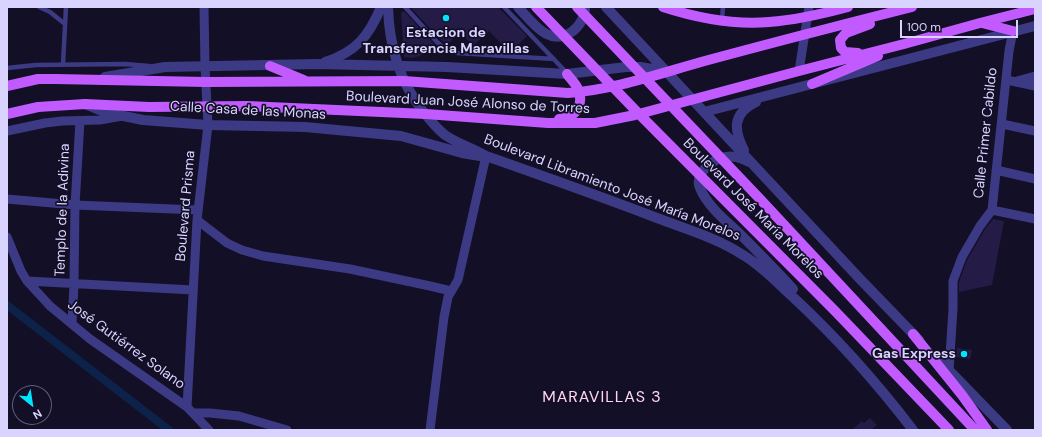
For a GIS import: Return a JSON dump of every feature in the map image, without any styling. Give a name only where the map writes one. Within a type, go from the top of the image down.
[{"type":"main road","name":"Boulevard José María Morelos","points":[[536,7],[639,114],[835,311],[949,430]]},
{"type":"main road","name":"Boulevard José María Morelos","points":[[577,7],[975,430]]},
{"type":"main road","points":[[663,7],[691,16],[750,22],[769,22],[808,12],[844,8]]},
{"type":"main road","points":[[822,7],[844,8]]},
{"type":"main road","name":"Boulevard Juan José Alonso de Torres","points":[[7,86],[38,79],[206,82],[404,81],[568,93],[615,85],[912,7]]},
{"type":"main road","points":[[869,53],[845,52],[841,48],[840,40],[846,33],[852,30],[919,7]]},
{"type":"main road","name":"Boulevard Juan José Alonso de Torres","points":[[7,114],[38,107],[85,104],[149,107],[247,106],[426,114],[548,123],[595,123],[635,115],[1035,9]]},
{"type":"main road","points":[[980,23],[1013,31]]},
{"type":"main road","points":[[812,84],[904,44]]},
{"type":"main road","points":[[270,66],[309,82]]},
{"type":"main road","points":[[482,118],[502,115],[566,119],[575,114],[580,98],[577,87],[567,74]]},
{"type":"main road","points":[[913,334],[962,395],[987,430]]},
{"type":"main road","points":[[933,413],[942,430]]},
{"type":"street","name":"Boulevard Prisma","points":[[187,407],[192,290],[197,220],[208,125],[204,7]]},
{"type":"street","points":[[317,64],[333,60],[353,48],[364,38],[372,27],[381,7]]},
{"type":"street","name":"Boulevard Libramiento José María Morelos","points":[[388,7],[392,46],[404,81],[414,99],[433,124],[444,134],[486,156],[599,196],[727,245],[763,269],[821,324],[892,403],[913,430]]},
{"type":"street","points":[[518,7],[544,34],[560,37],[569,34],[576,29],[582,21],[585,7]]},
{"type":"street","points":[[606,7],[691,100],[753,163],[860,279],[1007,430]]},
{"type":"street","points":[[799,71],[808,12]]},
{"type":"street","points":[[704,112],[1035,26]]},
{"type":"street","name":"Calle Primer Cabildo","points":[[949,371],[952,281],[962,257],[980,226],[992,210],[1002,124],[1011,81],[1009,51],[1013,31]]},
{"type":"street","points":[[91,80],[165,68],[317,64],[447,67],[567,74],[626,67],[640,67],[666,71]]},
{"type":"street","points":[[1011,81],[1035,76]]},
{"type":"street","points":[[1011,81],[1035,86]]},
{"type":"street","points":[[753,163],[740,142],[737,134],[737,121],[744,109],[766,96]]},
{"type":"street","points":[[85,104],[98,111],[122,116]]},
{"type":"street","name":"Calle Casa de las Monas","points":[[7,131],[45,123],[100,120],[122,116],[164,122],[208,125],[305,127],[401,136],[462,153],[486,156]]},
{"type":"street","name":"Templo de la Adivina","points":[[72,324],[75,204],[80,121]]},
{"type":"street","points":[[1002,124],[1035,131]]},
{"type":"street","points":[[430,430],[444,317],[448,297],[458,280],[486,156]]},
{"type":"street","points":[[753,163],[734,157],[725,157],[716,160],[708,165],[702,172],[699,178],[700,187],[709,202],[720,215],[782,277],[809,307],[821,324]]},
{"type":"street","points":[[996,170],[1035,179]]},
{"type":"street","points":[[7,199],[198,210]]},
{"type":"street","points":[[992,210],[1035,219]]},
{"type":"street","points":[[197,220],[227,243],[242,250],[263,256],[350,269],[451,291]]},
{"type":"street","name":"José Gutiérrez Solano","points":[[7,237],[21,271],[27,281],[50,306],[90,339],[187,407],[209,430]]},
{"type":"street","points":[[27,281],[192,290]]},
{"type":"street","points":[[194,413],[239,416],[287,430]]},
{"type":"lane","points":[[39,7],[50,12],[65,24]]},
{"type":"lane","points":[[63,64],[66,7]]},
{"type":"lane","points":[[405,7],[438,42],[450,51],[457,53],[554,59]]},
{"type":"lane","points":[[504,7],[567,74]]},
{"type":"lane","points":[[722,20],[724,7]]},
{"type":"lane","points":[[7,68],[63,64],[125,64],[165,68]]},
{"type":"building","points":[[410,7],[498,7],[527,36],[510,53],[489,31],[473,46],[460,32],[447,45]]},
{"type":"building","points":[[404,11],[435,45],[420,56],[412,58],[404,57],[401,13]]},
{"type":"building","points":[[993,219],[1004,221],[992,285],[959,292],[959,282],[967,260],[985,229]]},
{"type":"building","name":"Gas Express","points":[[957,348],[972,350],[970,359],[956,357]]},
{"type":"building","points":[[870,418],[877,425],[871,430],[852,430],[862,421],[864,423]]},
{"type":"waterway","points":[[7,305],[169,430]]},
{"type":"place","name":"Estacion de Transferencia Maravillas","points":[[446,18]]},
{"type":"place","name":"Gas Express","points":[[964,354]]},
{"type":"district","name":"MARAVILLAS 3","points":[[602,398]]}]
